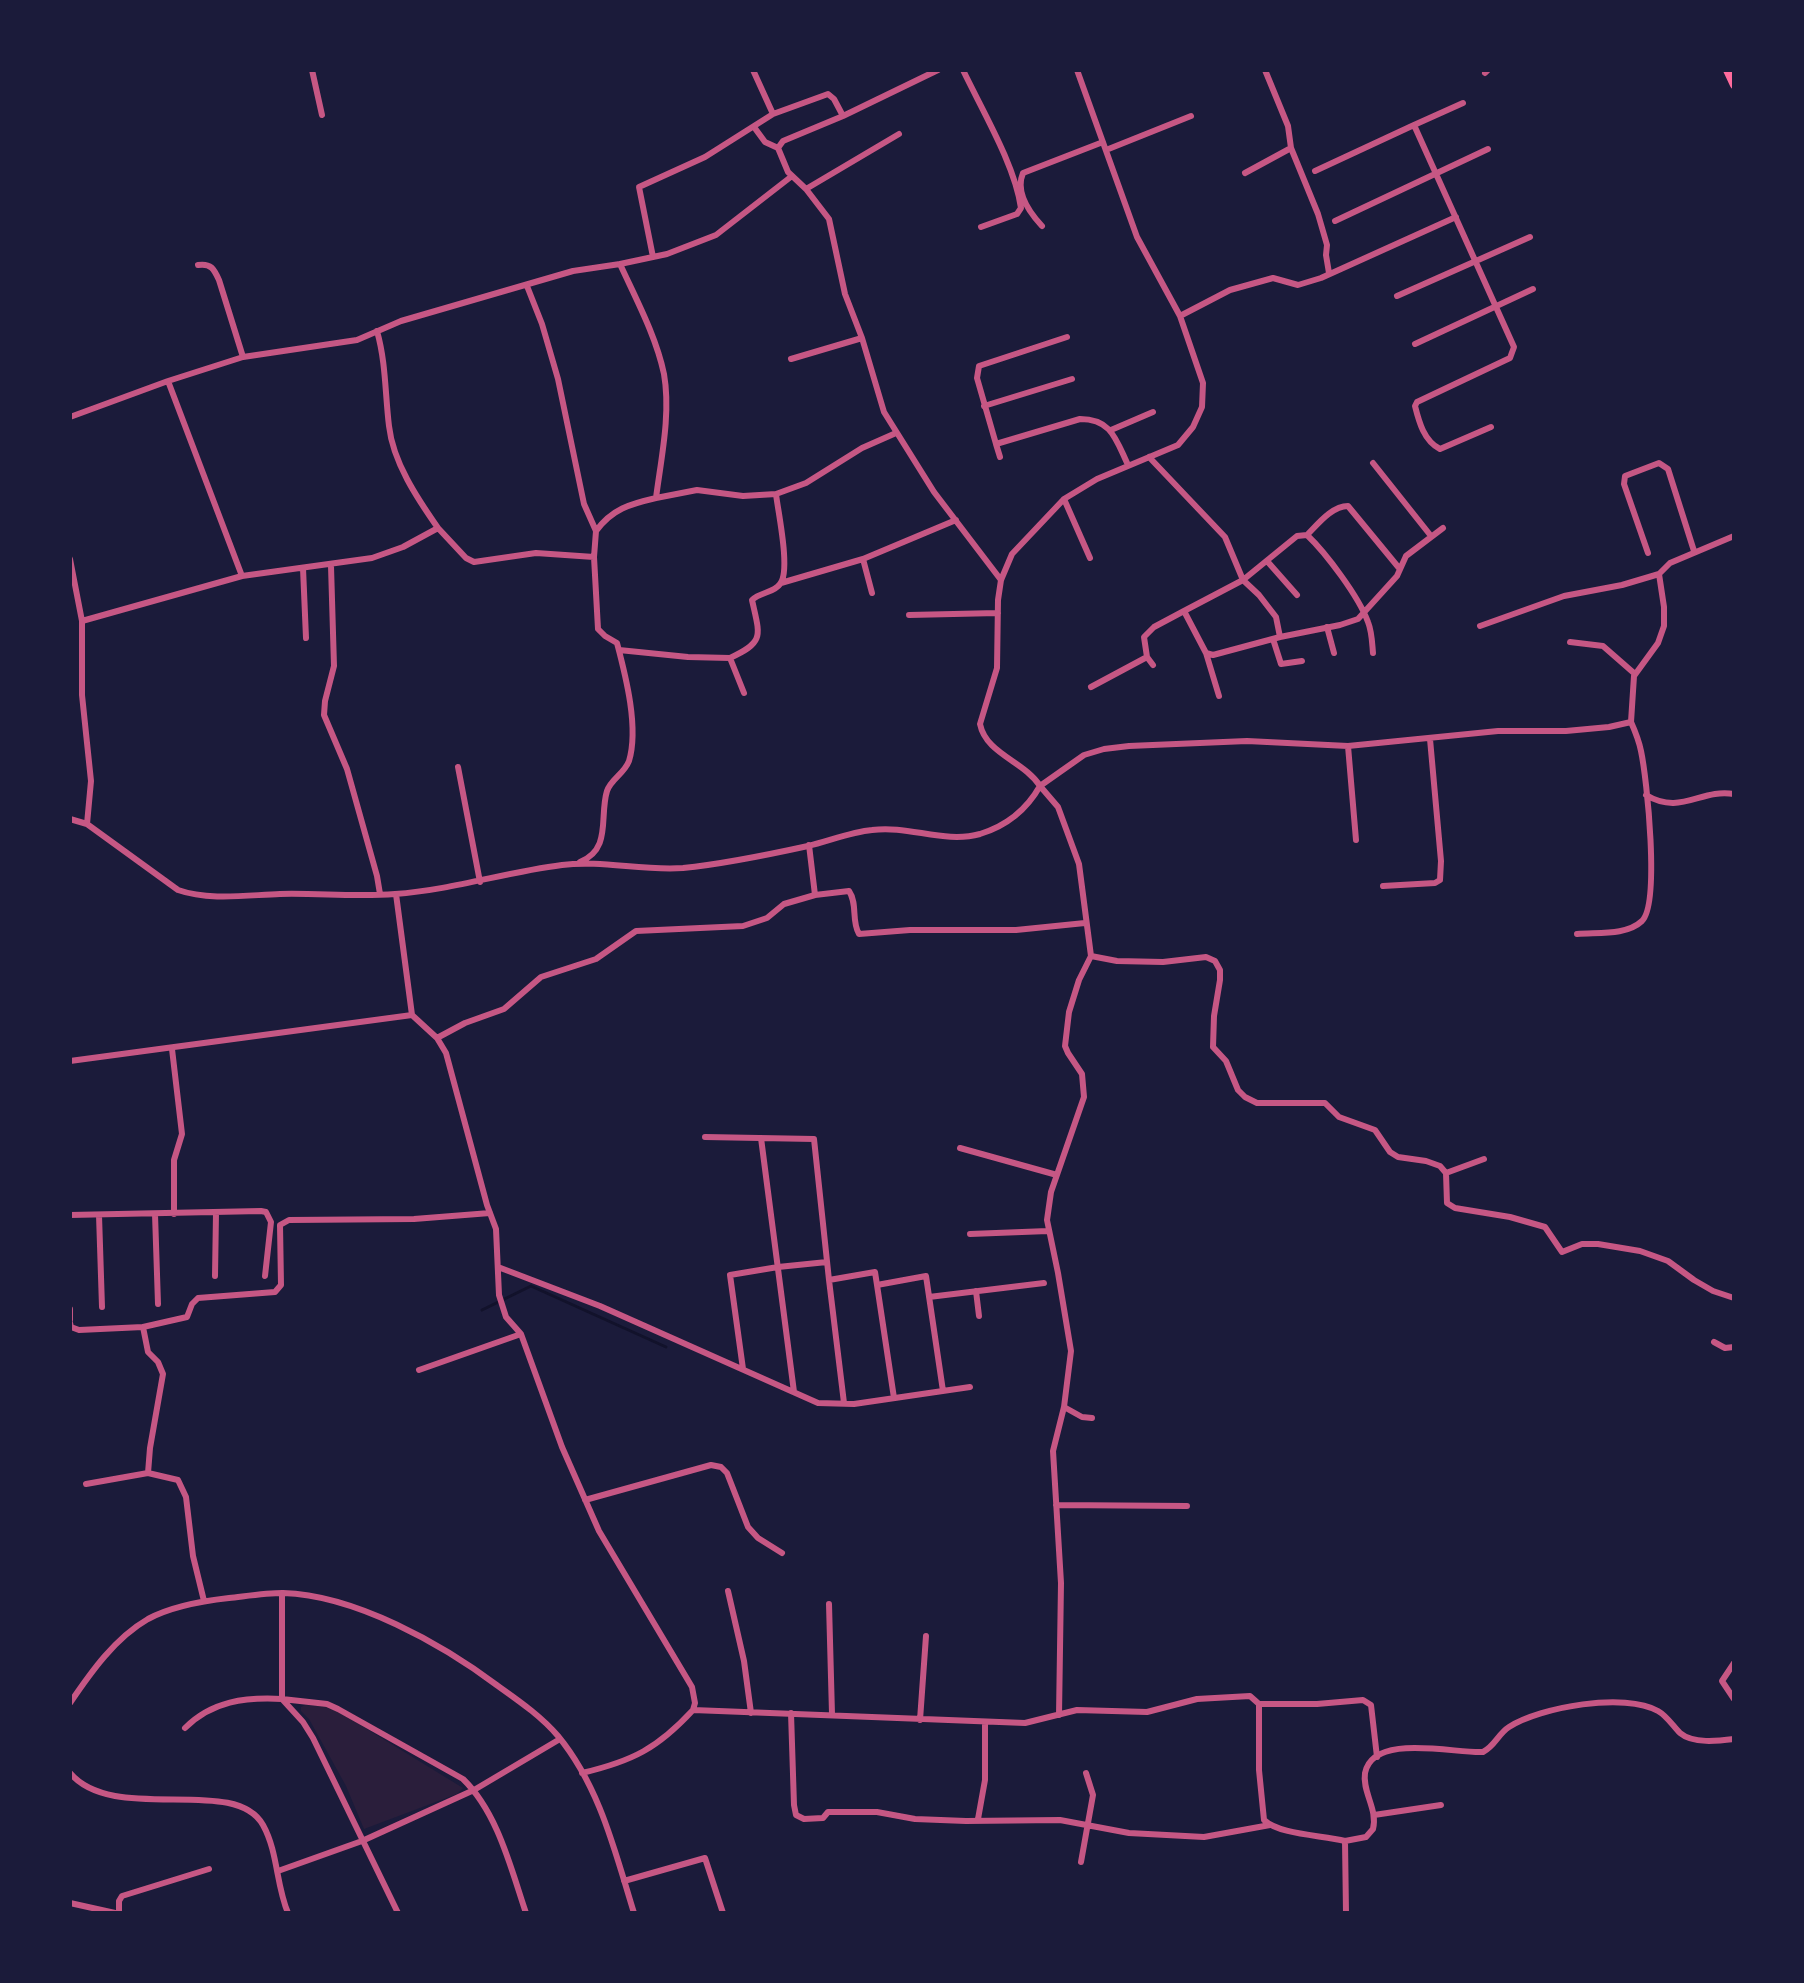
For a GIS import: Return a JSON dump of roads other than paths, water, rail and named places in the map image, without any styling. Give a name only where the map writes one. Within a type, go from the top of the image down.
[{"type":"main road","points":[[1727,70],[1734,85]]},
{"type":"street","points":[[312,70],[322,115]]},
{"type":"street","points":[[753,70],[773,114]]},
{"type":"street","points":[[778,148],[790,138],[938,70]]},
{"type":"street","points":[[963,70],[996,138],[1016,186],[1021,208],[1017,214],[981,227]]},
{"type":"street","points":[[1059,1715],[1061,1610],[1053,1451],[1064,1407],[1071,1351],[1048,1231],[1048,1209],[1084,1097],[1082,1074],[1065,1046],[1069,1012],[1091,956],[1083,887],[1072,843],[1058,807],[1021,764],[989,744],[981,731],[980,716],[997,668],[1001,580],[1012,554],[1064,499],[1097,479],[1178,445],[1193,427],[1202,407],[1203,383],[1180,316],[1137,237],[1077,70]]},
{"type":"street","points":[[1265,70],[1288,126],[1291,148],[1318,214],[1327,245],[1329,273]]},
{"type":"street","points":[[653,257],[639,187],[705,157],[773,114],[828,94],[843,116]]},
{"type":"street","points":[[1315,171],[1463,103]]},
{"type":"street","points":[[1106,150],[1191,116]]},
{"type":"street","points":[[1414,125],[1514,347],[1512,356],[1424,398],[1415,406],[1429,441],[1440,449],[1491,427]]},
{"type":"street","points":[[754,127],[765,142],[778,148],[782,162],[792,176],[829,219],[845,294],[862,338],[880,401],[896,433],[934,492],[1001,580]]},
{"type":"street","points":[[806,189],[899,134]]},
{"type":"street","points":[[1042,226],[1024,200],[1020,182],[1023,173],[1103,142]]},
{"type":"street","points":[[1245,173],[1291,148]]},
{"type":"street","points":[[1335,221],[1488,149]]},
{"type":"street","points":[[70,417],[243,357],[357,340],[401,321],[573,271],[679,251],[716,235],[792,176]]},
{"type":"street","points":[[1180,316],[1230,290],[1273,278],[1298,285],[1456,217]]},
{"type":"street","points":[[1397,296],[1530,237]]},
{"type":"street","points":[[620,264],[650,332],[664,375],[665,410],[656,498]]},
{"type":"street","points":[[198,265],[208,265],[219,280],[243,357]]},
{"type":"street","points":[[527,286],[558,379],[584,504],[596,531],[594,557],[598,629],[615,640],[619,650],[633,724],[631,751],[624,771],[610,784],[606,793],[603,838],[594,854],[577,864]]},
{"type":"street","points":[[1415,344],[1533,289]]},
{"type":"street","points":[[377,331],[385,362],[388,424],[396,454],[426,511],[466,558],[474,562],[536,553],[594,557]]},
{"type":"street","points":[[1000,457],[977,378],[979,366],[1067,337]]},
{"type":"street","points":[[791,359],[862,338]]},
{"type":"street","points":[[984,406],[1072,379]]},
{"type":"street","points":[[168,381],[212,490],[242,576]]},
{"type":"street","points":[[1111,430],[1153,412]]},
{"type":"street","points":[[996,444],[1080,419],[1093,419],[1111,430],[1128,465]]},
{"type":"street","points":[[596,531],[607,516],[621,507],[656,498],[697,490],[743,496],[776,494],[806,483],[862,448],[896,433]]},
{"type":"street","points":[[1149,457],[1225,537],[1243,580],[1272,610],[1278,623],[1278,660],[1281,664],[1302,661]]},
{"type":"street","points":[[1373,463],[1431,536]]},
{"type":"street","points":[[1648,553],[1624,484],[1625,476],[1659,463],[1668,469],[1694,551]]},
{"type":"street","points":[[776,494],[783,553],[781,583]]},
{"type":"street","points":[[1064,499],[1090,558]]},
{"type":"street","points":[[1153,665],[1147,657],[1144,643],[1148,631],[1243,580],[1297,536],[1307,535],[1339,507],[1348,506],[1399,568]]},
{"type":"street","points":[[619,650],[730,658],[751,648],[756,641],[758,634],[752,600],[755,596],[781,583],[863,559],[956,520]]},
{"type":"street","points":[[82,621],[242,576],[331,566],[382,555],[438,528]]},
{"type":"street","points":[[1206,653],[1213,655],[1355,620],[1392,583],[1406,556],[1443,528]]},
{"type":"street","points":[[1307,535],[1324,552],[1364,612],[1371,632],[1373,653]]},
{"type":"street","points":[[1480,626],[1577,592],[1622,585],[1659,574],[1665,566],[1694,551],[1734,536]]},
{"type":"street","points":[[70,559],[82,621],[82,695],[91,781],[87,824]]},
{"type":"street","points":[[863,559],[872,593]]},
{"type":"street","points":[[1267,561],[1297,595]]},
{"type":"street","points":[[331,566],[334,666],[324,715],[347,769],[384,894]]},
{"type":"street","points":[[303,568],[306,638]]},
{"type":"street","points":[[1577,934],[1627,930],[1647,915],[1651,896],[1646,795],[1642,753],[1631,722],[1630,702],[1635,674],[1662,634],[1664,607],[1659,574]]},
{"type":"street","points":[[1184,611],[1206,653],[1219,696]]},
{"type":"street","points":[[909,615],[998,613]]},
{"type":"street","points":[[1327,627],[1334,653]]},
{"type":"street","points":[[1570,642],[1603,646],[1635,674]]},
{"type":"street","points":[[1091,687],[1147,657]]},
{"type":"street","points":[[730,658],[744,693]]},
{"type":"street","points":[[70,819],[87,824],[150,872],[186,893],[229,896],[396,894],[577,864],[685,867],[809,845],[871,830],[957,837],[981,833],[1016,816],[1040,786],[1076,759],[1104,749],[1247,741],[1348,746],[1498,731],[1586,729],[1631,722]]},
{"type":"street","points":[[1383,886],[1435,883],[1440,880],[1430,739]]},
{"type":"street","points":[[1348,746],[1356,840]]},
{"type":"street","points":[[458,767],[480,882]]},
{"type":"street","points":[[1646,795],[1655,801],[1679,805],[1724,793],[1734,794]]},
{"type":"street","points":[[809,845],[815,895]]},
{"type":"street","points":[[437,1038],[465,1023],[504,1009],[541,977],[596,959],[623,937],[636,931],[743,926],[767,918],[784,904],[815,895],[849,891],[853,899],[855,929],[859,934],[910,930],[1016,930],[1085,923]]},
{"type":"street","points":[[396,894],[412,1015],[437,1038],[446,1053],[498,1235],[499,1295],[506,1317],[521,1334],[599,1531],[687,1678],[694,1698],[693,1710]]},
{"type":"street","points":[[1091,956],[1145,962],[1211,958],[1220,970],[1213,1047],[1226,1061],[1238,1090],[1245,1097],[1257,1103],[1325,1103],[1339,1117],[1375,1130],[1390,1152],[1398,1157],[1440,1166],[1446,1173],[1447,1203],[1455,1208],[1510,1217],[1545,1227],[1562,1252],[1582,1244],[1640,1251],[1668,1261],[1703,1286],[1734,1298]]},
{"type":"street","points":[[70,1061],[412,1015]]},
{"type":"street","points":[[172,1049],[182,1134],[174,1160],[174,1214]]},
{"type":"street","points":[[705,1137],[814,1139],[844,1403]]},
{"type":"street","points":[[761,1138],[794,1392]]},
{"type":"street","points":[[960,1148],[1057,1175]]},
{"type":"street","points":[[1446,1173],[1484,1159]]},
{"type":"street","points":[[70,1215],[266,1212],[271,1222],[265,1276]]},
{"type":"street","points":[[215,1276],[216,1213]]},
{"type":"street","points":[[70,1309],[71,1327],[79,1330],[143,1327],[187,1317],[198,1298],[275,1292],[281,1285],[280,1225],[289,1220],[398,1219],[490,1213]]},
{"type":"street","points":[[155,1214],[158,1304]]},
{"type":"street","points":[[99,1215],[102,1307]]},
{"type":"street","points":[[970,1234],[1048,1231]]},
{"type":"street","points":[[743,1370],[730,1275],[827,1262]]},
{"type":"street","points":[[498,1267],[600,1306],[818,1403],[894,1398],[970,1387]]},
{"type":"street","points":[[829,1280],[875,1272],[894,1398]]},
{"type":"street","points":[[877,1285],[926,1276],[943,1391]]},
{"type":"street","points":[[929,1297],[1044,1283]]},
{"type":"street","points":[[976,1291],[979,1316]]},
{"type":"street","points":[[143,1327],[148,1352],[163,1374],[148,1473]]},
{"type":"street","points":[[419,1370],[521,1334]]},
{"type":"street","points":[[1714,1342],[1725,1348],[1734,1347]]},
{"type":"street","points":[[1064,1407],[1082,1417],[1092,1418]]},
{"type":"street","points":[[585,1500],[711,1465],[721,1467],[727,1473],[748,1527],[758,1538],[782,1553]]},
{"type":"street","points":[[86,1484],[148,1473],[178,1480],[184,1490],[193,1556],[204,1601]]},
{"type":"street","points":[[1056,1505],[1187,1506]]},
{"type":"street","points":[[728,1591],[744,1661],[751,1713]]},
{"type":"street","points":[[282,1593],[282,1699],[313,1738],[398,1913]]},
{"type":"street","points":[[70,1703],[95,1667],[136,1626],[161,1613],[204,1601],[282,1593],[306,1595],[351,1606],[437,1645],[527,1707],[560,1739],[582,1773],[604,1818],[634,1913]]},
{"type":"street","points":[[829,1604],[832,1714]]},
{"type":"street","points":[[920,1720],[926,1636]]},
{"type":"street","points":[[1734,1663],[1722,1681],[1734,1699]]},
{"type":"street","points":[[582,1773],[618,1765],[636,1757],[693,1710],[1025,1723],[1077,1710],[1147,1712],[1219,1697],[1250,1696],[1259,1704],[1368,1702],[1371,1705],[1377,1757]]},
{"type":"street","points":[[185,1728],[196,1717],[230,1701],[245,1698],[327,1704],[338,1709],[463,1779],[474,1790],[500,1841],[526,1913]]},
{"type":"street","points":[[1259,1704],[1264,1820],[1277,1829],[1345,1841],[1366,1837],[1371,1832],[1374,1815],[1365,1773],[1377,1757],[1406,1748],[1483,1752],[1492,1747],[1505,1729],[1553,1709],[1627,1703],[1660,1712],[1685,1737],[1706,1741],[1734,1739]]},
{"type":"street","points":[[791,1713],[794,1805],[800,1818],[821,1819],[828,1812],[877,1812],[915,1819],[1060,1820],[1129,1833],[1204,1837],[1270,1825]]},
{"type":"street","points":[[978,1819],[985,1780],[985,1722]]},
{"type":"street","points":[[278,1871],[362,1841],[474,1790],[560,1739]]},
{"type":"street","points":[[70,1773],[81,1784],[108,1796],[220,1803],[248,1809],[263,1825],[288,1913]]},
{"type":"street","points":[[1081,1862],[1085,1826],[1093,1795],[1086,1773]]},
{"type":"street","points":[[1374,1815],[1441,1805]]},
{"type":"street","points":[[1345,1841],[1346,1913]]},
{"type":"street","points":[[624,1881],[705,1858],[723,1913]]},
{"type":"street","points":[[70,1903],[117,1913],[119,1901],[125,1895],[209,1869]]},
{"type":"waterway","points":[[482,1310],[531,1286],[666,1347]]}]
